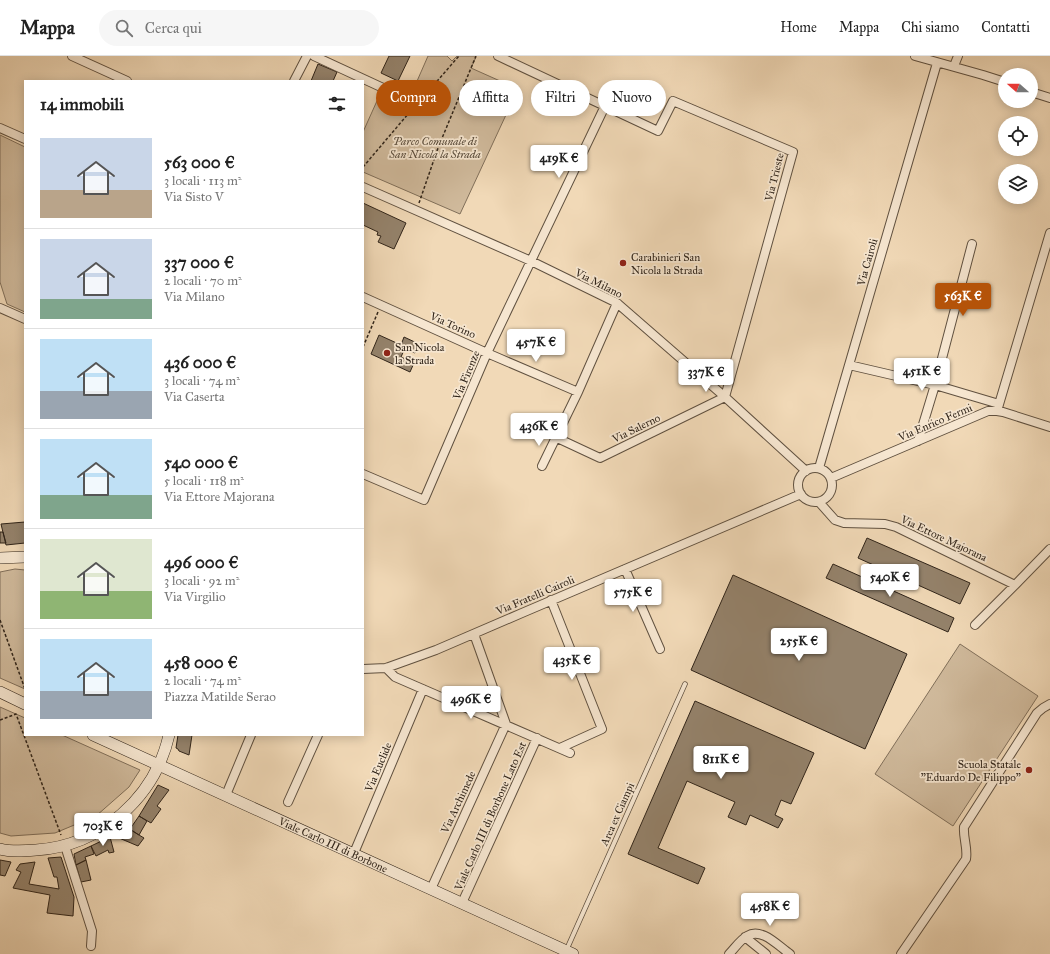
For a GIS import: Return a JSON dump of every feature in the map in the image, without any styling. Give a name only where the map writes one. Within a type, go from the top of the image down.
[{"type":"main road","points":[[0,558],[24,557]]},
{"type":"main road","points":[[0,692],[24,704]]},
{"type":"main road","name":"Viale Carlo III di Borbone","points":[[95,736],[569,952]]},
{"type":"main road","points":[[0,849],[24,851],[45,850],[65,846],[95,833],[111,824],[130,807],[146,788],[159,765],[169,736]]},
{"type":"street","points":[[72,56],[125,80]]},
{"type":"street","points":[[294,80],[306,56]]},
{"type":"street","points":[[314,56],[376,85]]},
{"type":"street","name":"Via Trieste","points":[[498,56],[598,103]]},
{"type":"street","points":[[915,56],[998,80]]},
{"type":"street","points":[[954,66],[958,56]]},
{"type":"street","name":"Via Cairoli","points":[[819,468],[937,63]]},
{"type":"street","points":[[1038,94],[1050,98]]},
{"type":"street","name":"Via Trieste","points":[[666,115],[673,101],[793,152],[725,397]]},
{"type":"street","name":"Via Firenze","points":[[364,474],[424,500],[487,353],[600,116]]},
{"type":"street","name":"Via Trieste","points":[[626,116],[658,131],[666,116]]},
{"type":"street","points":[[0,128],[24,139]]},
{"type":"street","name":"Via Milano","points":[[364,187],[531,261],[617,303],[725,397],[806,471]]},
{"type":"street","points":[[849,365],[935,385],[998,408],[1050,233]]},
{"type":"street","points":[[918,442],[935,385],[972,244]]},
{"type":"street","name":"Via Torino","points":[[364,297],[578,392]]},
{"type":"street","points":[[542,466],[578,392],[617,303]]},
{"type":"street","points":[[0,308],[24,319]]},
{"type":"street","name":"Via Salerno","points":[[555,437],[600,458],[725,397]]},
{"type":"street","name":"Via Enrico Fermi","points":[[831,478],[998,408],[1050,427]]},
{"type":"street","points":[[819,468],[826,472],[831,478],[832,490],[825,500],[819,502],[809,501],[801,494],[798,488],[801,475],[806,471],[819,468]]},
{"type":"street","name":"Via Fratelli Cairoli","points":[[364,669],[386,668],[436,650],[801,494]]},
{"type":"street","name":"Via Ettore Majorana","points":[[819,502],[835,520],[844,523],[885,524],[896,527],[1015,584]]},
{"type":"street","points":[[975,625],[1050,549]]},
{"type":"street","points":[[625,569],[660,649]]},
{"type":"street","points":[[551,600],[602,729],[560,748]]},
{"type":"street","points":[[474,634],[506,724]]},
{"type":"street","points":[[386,668],[395,677],[570,753]]},
{"type":"street","name":"Via Euclide","points":[[354,853],[423,689]]},
{"type":"street","points":[[902,954],[966,859],[968,850],[964,840],[964,827],[1038,713],[1042,708],[1050,704]]},
{"type":"street","name":"Via Archimede","points":[[431,889],[506,724]]},
{"type":"street","points":[[226,795],[251,736]]},
{"type":"street","points":[[288,802],[318,736]]},
{"type":"street","name":"Viale Carlo III di Borbone Lato Est","points":[[462,903],[537,738]]},
{"type":"street","points":[[65,846],[92,931],[91,946]]},
{"type":"street","points":[[729,954],[746,937],[753,933],[762,934],[790,954]]},
{"type":"street","points":[[746,937],[766,954]]},
{"type":"lane","name":"Area ex Ciampi","points":[[569,952],[685,684]]},
{"type":"path","points":[[364,166],[459,56]]},
{"type":"path","points":[[416,210],[423,194],[438,148],[476,56]]},
{"type":"path","points":[[364,345],[381,305]]},
{"type":"path","points":[[0,620],[24,686]]},
{"type":"path","points":[[0,720],[16,714],[24,736]]},
{"type":"path","points":[[24,736],[65,846]]},
{"type":"green space","name":"Parco Comunale di San Nicola la Strada","points":[[428,56],[447,56],[452,61],[457,56],[475,56],[476,57],[471,68],[498,80],[459,80],[459,116],[505,116],[460,214],[364,172],[364,130],[376,103],[376,116],[451,116],[451,80],[418,80]]},
{"type":"green space","points":[[0,135],[24,147],[24,312],[7,304],[0,282]]},
{"type":"green space","points":[[15,569],[24,570],[24,689],[0,678],[0,572]]},
{"type":"green space","points":[[960,644],[1038,696],[953,826],[875,774]]},
{"type":"green space","points":[[0,707],[24,718],[24,736],[64,736],[140,770],[129,787],[96,816],[55,833],[11,836],[0,833]]},
{"type":"building","points":[[389,56],[410,56],[398,80],[381,73]]},
{"type":"building","points":[[318,64],[337,72],[333,80],[311,80]]},
{"type":"building","points":[[364,203],[406,223],[394,249],[378,242],[381,236],[377,235],[378,232],[364,225]]},
{"type":"building","name":"San Nicola la Strada","points":[[379,335],[401,345],[404,337],[419,344],[415,353],[405,348],[401,357],[414,363],[410,372],[371,354]]},
{"type":"building","points":[[24,522],[24,543],[6,545],[1,524]]},
{"type":"building","points":[[0,532],[3,532],[6,543],[0,543]]},
{"type":"building","points":[[867,538],[970,583],[960,604],[858,558]]},
{"type":"building","points":[[833,564],[954,618],[948,632],[826,578]]},
{"type":"building","points":[[733,575],[907,654],[865,749],[691,670]]},
{"type":"building","points":[[695,701],[814,753],[791,804],[781,800],[775,815],[783,819],[778,828],[750,815],[746,825],[728,817],[735,802],[687,781],[658,848],[705,868],[698,884],[628,854]]},
{"type":"building","points":[[178,736],[192,736],[189,755],[179,751],[176,748]]},
{"type":"building","points":[[158,785],[169,790],[157,806],[161,809],[151,823],[139,816]]},
{"type":"building","points":[[139,816],[147,821],[139,835],[130,829]]},
{"type":"building","points":[[124,826],[144,838],[138,846],[112,835]]},
{"type":"building","points":[[110,837],[114,852],[109,853],[108,850],[96,856],[91,846]]},
{"type":"building","points":[[91,846],[94,854],[85,857],[86,860],[76,865],[74,854]]},
{"type":"building","points":[[61,857],[74,897],[73,916],[47,913],[50,895],[13,888],[21,872],[16,870],[20,864],[35,862],[29,884],[59,889],[57,877],[54,877],[48,858]]},
{"type":"building","points":[[0,860],[11,862],[5,876],[0,875]]},
{"type":"building","points":[[86,860],[91,880],[81,882],[76,865]]},
{"type":"place","name":"Carabinieri San Nicola la Strada","points":[[623,263]]},
{"type":"place","name":"San Nicola la Strada","points":[[387,353]]},
{"type":"place","name":"Scuola Statale \"Eduardo De Filippo\"","points":[[1029,770]]}]
